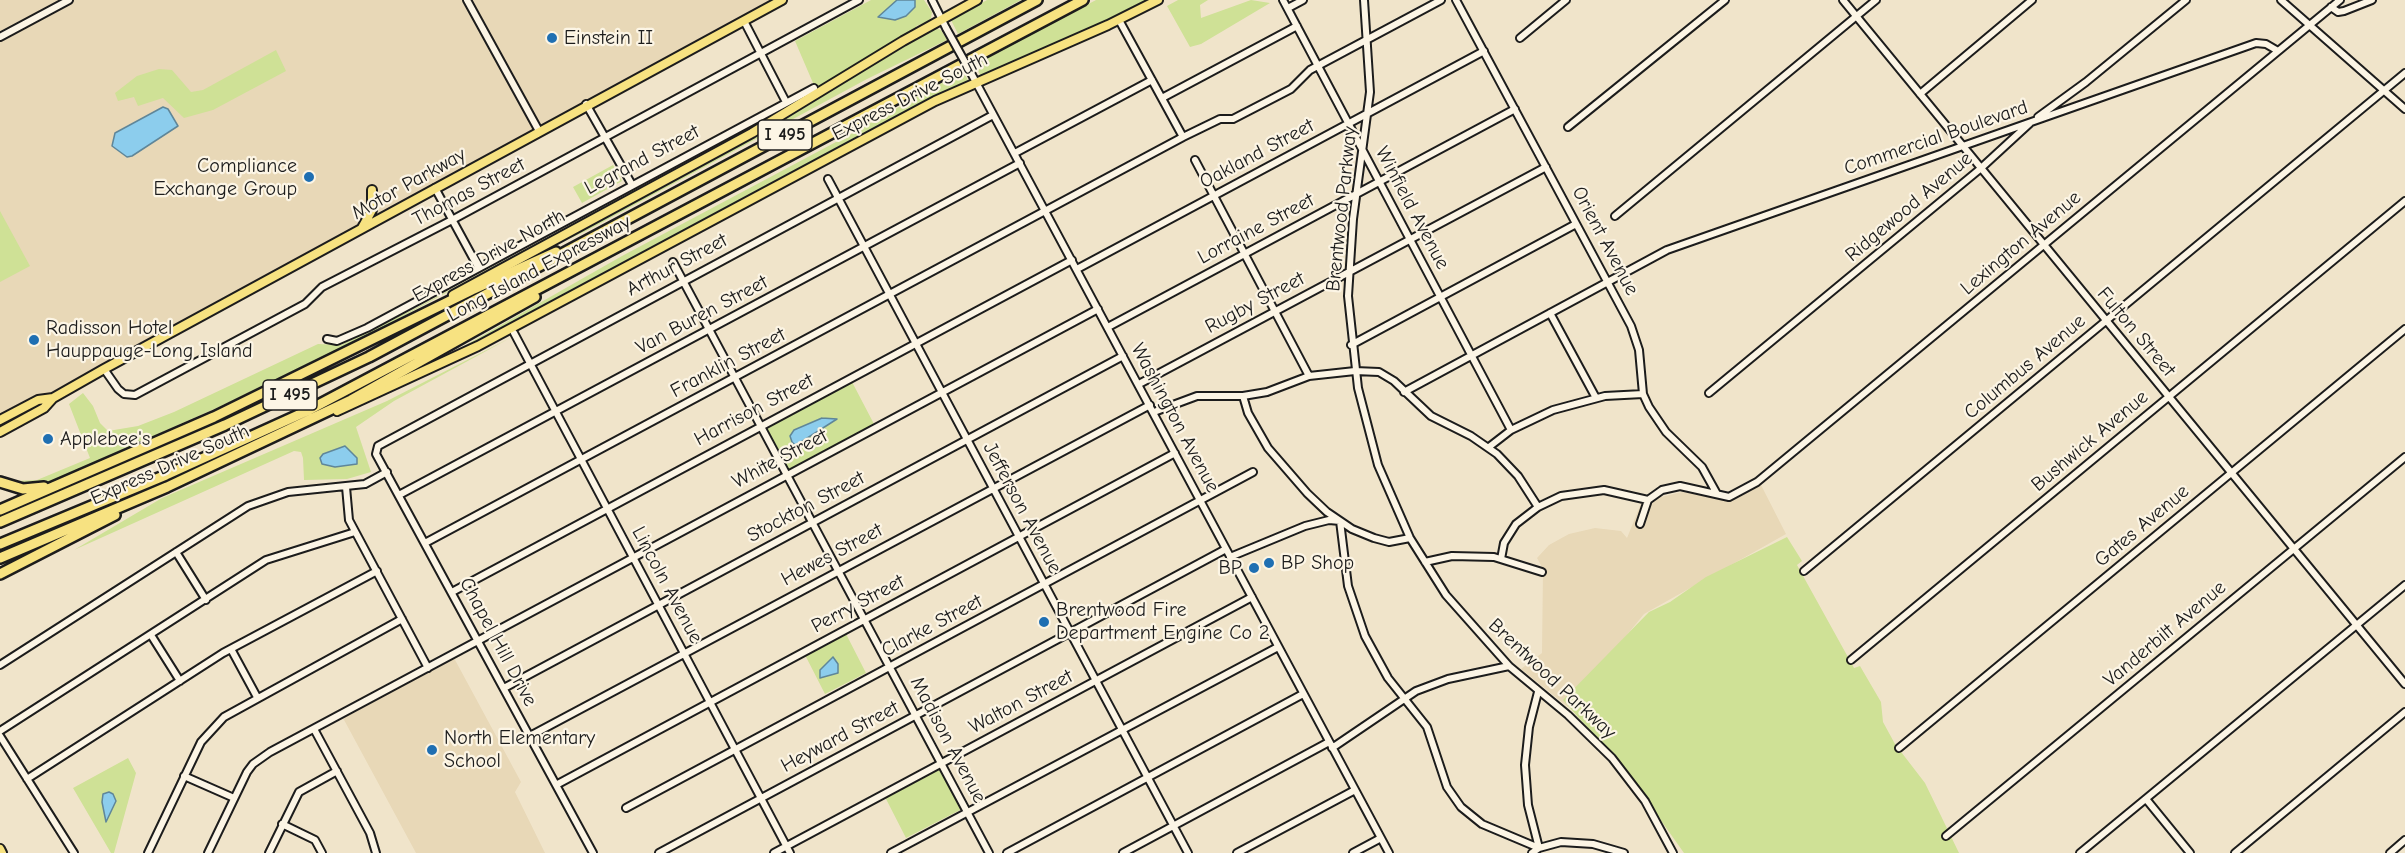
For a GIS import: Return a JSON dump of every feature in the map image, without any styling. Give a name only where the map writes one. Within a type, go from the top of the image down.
[{"type":"highway","name":"Long Island Expressway","points":[[0,522],[206,434],[369,357],[1037,0]]},
{"type":"highway","name":"Long Island Expressway","points":[[0,544],[156,479],[307,411],[1083,0]]},
{"type":"highway","points":[[424,314],[546,255],[570,249]]},
{"type":"highway","points":[[302,424],[385,383],[523,306],[563,275]]},
{"type":"highway","name":"Express Drive North","points":[[0,510],[246,402],[424,314]]},
{"type":"highway","name":"Express Drive South","points":[[0,558],[167,487],[302,424]]},
{"type":"highway","points":[[0,482],[28,489],[67,482]]},
{"type":"highway","points":[[0,574],[57,547],[167,487]]},
{"type":"main road","name":"Motor Parkway","points":[[0,420],[38,400],[52,398],[782,0]]},
{"type":"main road","name":"Express Drive North","points":[[424,314],[469,285],[767,124],[977,0]]},
{"type":"main road","name":"Express Drive South","points":[[302,424],[384,392],[471,350],[910,114],[976,82],[1119,20],[1158,0]]},
{"type":"main road","points":[[362,228],[371,212],[372,190]]},
{"type":"main road","name":"Motor Parkway","points":[[0,432],[44,408],[52,398]]},
{"type":"main road","points":[[0,849],[2,853]]},
{"type":"street","points":[[0,37],[69,0]]},
{"type":"street","points":[[467,0],[538,131]]},
{"type":"street","name":"Thomas Street","points":[[104,369],[118,389],[124,394],[135,395],[305,304],[322,287],[452,220],[859,0]]},
{"type":"street","name":"Washington Avenue","points":[[932,0],[1389,853]]},
{"type":"street","name":"Winfield Avenue","points":[[1283,0],[1511,430]]},
{"type":"street","points":[[1288,8],[1303,0]]},
{"type":"street","name":"Brentwood Parkway","points":[[1364,0],[1369,39],[1368,113],[1348,272],[1355,371],[1373,449],[1410,538],[1446,596],[1509,666],[1568,715],[1612,758],[1645,801],[1673,853]]},
{"type":"street","name":"Franklin Street","points":[[425,543],[1183,137],[1220,119],[1233,119],[1296,86],[1310,70],[1441,0]]},
{"type":"street","name":"Orient Avenue","points":[[1456,0],[1636,336],[1643,393],[1658,422],[1702,467],[1717,494]]},
{"type":"street","points":[[1520,38],[1566,0]]},
{"type":"street","points":[[1568,127],[1725,0]]},
{"type":"street","name":"Fulton Street","points":[[1843,0],[2405,684]]},
{"type":"street","points":[[1615,216],[1876,0]]},
{"type":"street","points":[[1920,94],[2032,0]]},
{"type":"street","name":"Ridgewood Avenue","points":[[1709,393],[1980,169],[2032,122],[2086,82],[2186,0]]},
{"type":"street","points":[[2281,0],[2405,109]]},
{"type":"street","name":"Lexington Avenue","points":[[1717,494],[1729,497],[1757,482],[2340,0]]},
{"type":"street","points":[[2331,7],[2338,12],[2372,0]]},
{"type":"street","points":[[1119,20],[1183,137]]},
{"type":"street","points":[[744,21],[786,102]]},
{"type":"street","points":[[1162,98],[1297,26]]},
{"type":"street","name":"Commercial Boulevard","points":[[1404,392],[1667,250],[2256,43],[2266,44],[2278,51]]},
{"type":"street","name":"Oakland Street","points":[[1077,269],[1484,51]]},
{"type":"street","name":"Columbus Avenue","points":[[1804,571],[2405,73]]},
{"type":"street","points":[[1015,153],[1152,80]]},
{"type":"street","name":"Legrand Street","points":[[327,339],[337,341],[367,328],[631,183],[814,88]]},
{"type":"street","points":[[586,105],[631,183]]},
{"type":"street","name":"Lorraine Street","points":[[1108,327],[1515,109]]},
{"type":"street","name":"Arthur Street","points":[[378,446],[993,115]]},
{"type":"street","points":[[1195,160],[1309,376]]},
{"type":"street","name":"Van Buren Street","points":[[399,495],[1020,163]]},
{"type":"street","name":"Rugby Street","points":[[1139,384],[1546,167]]},
{"type":"street","name":"Jefferson Avenue","points":[[828,179],[1188,853]]},
{"type":"street","points":[[435,188],[478,267]]},
{"type":"street","name":"Bushwick Avenue","points":[[1851,660],[2405,201]]},
{"type":"street","points":[[1352,345],[1576,224]]},
{"type":"street","name":"Harrison Street","points":[[452,592],[1072,260]]},
{"type":"street","name":"Madison Avenue","points":[[673,262],[711,329],[989,853]]},
{"type":"street","name":"White Street","points":[[208,853],[253,764],[633,557],[1098,309]]},
{"type":"street","points":[[1550,314],[1596,398]]},
{"type":"street","name":"Gates Avenue","points":[[1899,748],[2405,329]]},
{"type":"street","name":"Lincoln Avenue","points":[[514,333],[790,853]]},
{"type":"street","name":"Stockton Street","points":[[504,688],[1124,356]]},
{"type":"street","points":[[1154,412],[1197,396],[1243,396],[1267,392],[1309,376],[1355,371],[1378,372],[1394,381],[1431,416],[1489,447],[1518,476],[1538,507]]},
{"type":"street","points":[[1489,447],[1511,430],[1553,410],[1596,398],[1643,393]]},
{"type":"street","points":[[1243,396],[1248,413],[1274,455],[1307,494],[1340,521],[1360,533],[1389,542],[1410,538]]},
{"type":"street","name":"Hewes Street","points":[[530,736],[1150,405]]},
{"type":"street","name":"Chapel Hill Drive","points":[[378,446],[376,454],[593,853]]},
{"type":"street","name":"Perry Street","points":[[556,785],[1175,453]]},
{"type":"street","name":"Vanderbilt Avenue","points":[[1946,836],[2405,457]]},
{"type":"street","points":[[0,665],[259,500],[288,492],[365,484],[387,472]]},
{"type":"street","name":"Clarke Street","points":[[626,808],[1253,472]]},
{"type":"street","points":[[1640,524],[1648,500],[1662,490],[1690,486],[1717,494]]},
{"type":"street","points":[[346,487],[349,520],[428,668]]},
{"type":"street","points":[[1501,559],[1509,533],[1538,507],[1561,496],[1604,490],[1628,493],[1648,500]]},
{"type":"street","points":[[1230,557],[1305,526],[1329,520],[1340,521]]},
{"type":"street","points":[[1340,521],[1345,568],[1355,611],[1371,649],[1403,698],[1427,727],[1442,777],[1461,807],[1482,824],[1539,848]]},
{"type":"street","points":[[0,731],[266,560],[355,532]]},
{"type":"street","name":"Heyward Street","points":[[659,853],[1226,549]]},
{"type":"street","points":[[176,552],[206,600]]},
{"type":"street","points":[[1425,562],[1467,555],[1501,559],[1542,573]]},
{"type":"street","points":[[27,779],[231,649],[377,571]]},
{"type":"street","points":[[2080,853],[2405,585]]},
{"type":"street","name":"Walton Street","points":[[774,853],[1252,597]]},
{"type":"street","points":[[148,853],[201,742],[215,725],[235,709],[402,619]]},
{"type":"street","points":[[151,635],[180,681]]},
{"type":"street","points":[[891,853],[1278,647]]},
{"type":"street","points":[[231,649],[257,697]]},
{"type":"street","points":[[1123,853],[1367,726],[1403,698],[1448,679],[1509,666]]},
{"type":"street","points":[[1538,692],[1529,727],[1525,765],[1528,805],[1539,848]]},
{"type":"street","points":[[1007,853],[1303,693]]},
{"type":"street","points":[[2235,853],[2405,712]]},
{"type":"street","points":[[314,729],[370,833],[376,853]]},
{"type":"street","points":[[0,736],[74,853]]},
{"type":"street","points":[[268,853],[299,792],[337,771]]},
{"type":"street","points":[[184,776],[234,798]]},
{"type":"street","points":[[1238,853],[1355,790]]},
{"type":"street","points":[[2146,799],[2190,853]]},
{"type":"street","points":[[282,824],[315,840],[322,853]]},
{"type":"street","points":[[1353,853],[1381,838]]},
{"type":"street","points":[[2390,853],[2405,840]]},
{"type":"street","points":[[1532,853],[1539,848],[1561,842],[1582,842],[1624,853]]},
{"type":"shaded area","points":[[0,0],[780,0],[80,385],[0,432]]},
{"type":"shaded area","points":[[1761,485],[1786,534],[1644,614],[1568,707],[1521,669],[1542,653],[1543,569],[1537,558],[1549,545],[1569,534],[1595,528],[1621,531],[1627,538],[1642,501],[1652,502],[1653,499],[1682,492],[1729,501]]},
{"type":"shaded area","name":"North Elementary School","points":[[454,658],[521,782],[515,792],[545,853],[416,853],[343,718]]},
{"type":"green space","points":[[871,0],[924,0],[932,12],[931,18],[816,90],[795,41]]},
{"type":"green space","points":[[987,0],[1021,0],[958,34],[951,20]]},
{"type":"green space","points":[[1096,0],[1153,0],[981,77],[975,64]]},
{"type":"green space","points":[[1178,0],[1208,0],[1200,5],[1201,18],[1251,0],[1270,3],[1201,44],[1190,47],[1167,6]]},
{"type":"green space","points":[[935,28],[941,30],[947,40],[867,79],[588,230],[531,257],[750,139]]},
{"type":"green space","points":[[276,50],[286,71],[213,110],[184,118],[163,98],[138,106],[134,97],[118,101],[115,93],[137,76],[159,69],[172,70],[191,92],[203,90]]},
{"type":"green space","points":[[963,71],[969,82],[482,341],[436,362],[622,256],[851,134]]},
{"type":"green space","points":[[773,116],[383,327],[221,406],[47,483],[24,486],[0,479],[0,476],[13,481],[37,480],[90,458],[69,404],[83,393],[93,406],[100,423],[108,431],[138,426],[174,412],[318,344],[341,345],[416,308]]},
{"type":"green space","points":[[613,165],[622,181],[582,203],[573,187]]},
{"type":"green space","points":[[0,211],[30,266],[0,282]]},
{"type":"green space","points":[[512,337],[394,401],[356,427],[371,472],[347,479],[304,480],[301,452],[294,451],[74,550],[162,498],[387,401]]},
{"type":"green space","points":[[851,380],[874,424],[789,470],[765,426]]},
{"type":"green space","points":[[1787,537],[1802,561],[1797,565],[1854,668],[1860,666],[1881,702],[1883,722],[1895,744],[1925,783],[1959,853],[1684,853],[1628,774],[1563,700],[1649,612],[1670,602],[1706,577]]},
{"type":"green space","points":[[845,632],[866,673],[825,694],[804,653]]},
{"type":"green space","points":[[128,758],[136,773],[114,853],[111,853],[73,788]]},
{"type":"green space","points":[[940,767],[962,809],[906,838],[885,797]]},
{"type":"water","points":[[897,0],[915,0],[915,7],[906,16],[895,20],[878,17]]},
{"type":"water","points":[[163,107],[168,109],[178,126],[132,156],[127,157],[112,146],[115,133]]},
{"type":"water","points":[[822,418],[837,419],[801,442],[795,445],[792,442],[790,436],[794,430]]},
{"type":"water","points":[[345,446],[357,458],[357,464],[335,467],[322,464],[320,458],[323,454]]},
{"type":"water","points":[[833,657],[838,664],[838,673],[820,678],[820,670]]},
{"type":"water","points":[[109,792],[113,794],[116,801],[106,822],[102,802],[103,794]]},
{"type":"place","name":"Einstein II","points":[[552,38]]},
{"type":"place","name":"Compliance Exchange Group","points":[[309,177]]},
{"type":"place","name":"Radisson Hotel Hauppauge-Long Island","points":[[34,340]]},
{"type":"place","name":"Applebee's","points":[[48,439]]},
{"type":"place","name":"BP Shop","points":[[1269,563]]},
{"type":"place","name":"BP","points":[[1254,568]]},
{"type":"place","name":"Brentwood Fire Department Engine Co 2","points":[[1044,622]]},
{"type":"place","name":"North Elementary School","points":[[432,750]]}]
